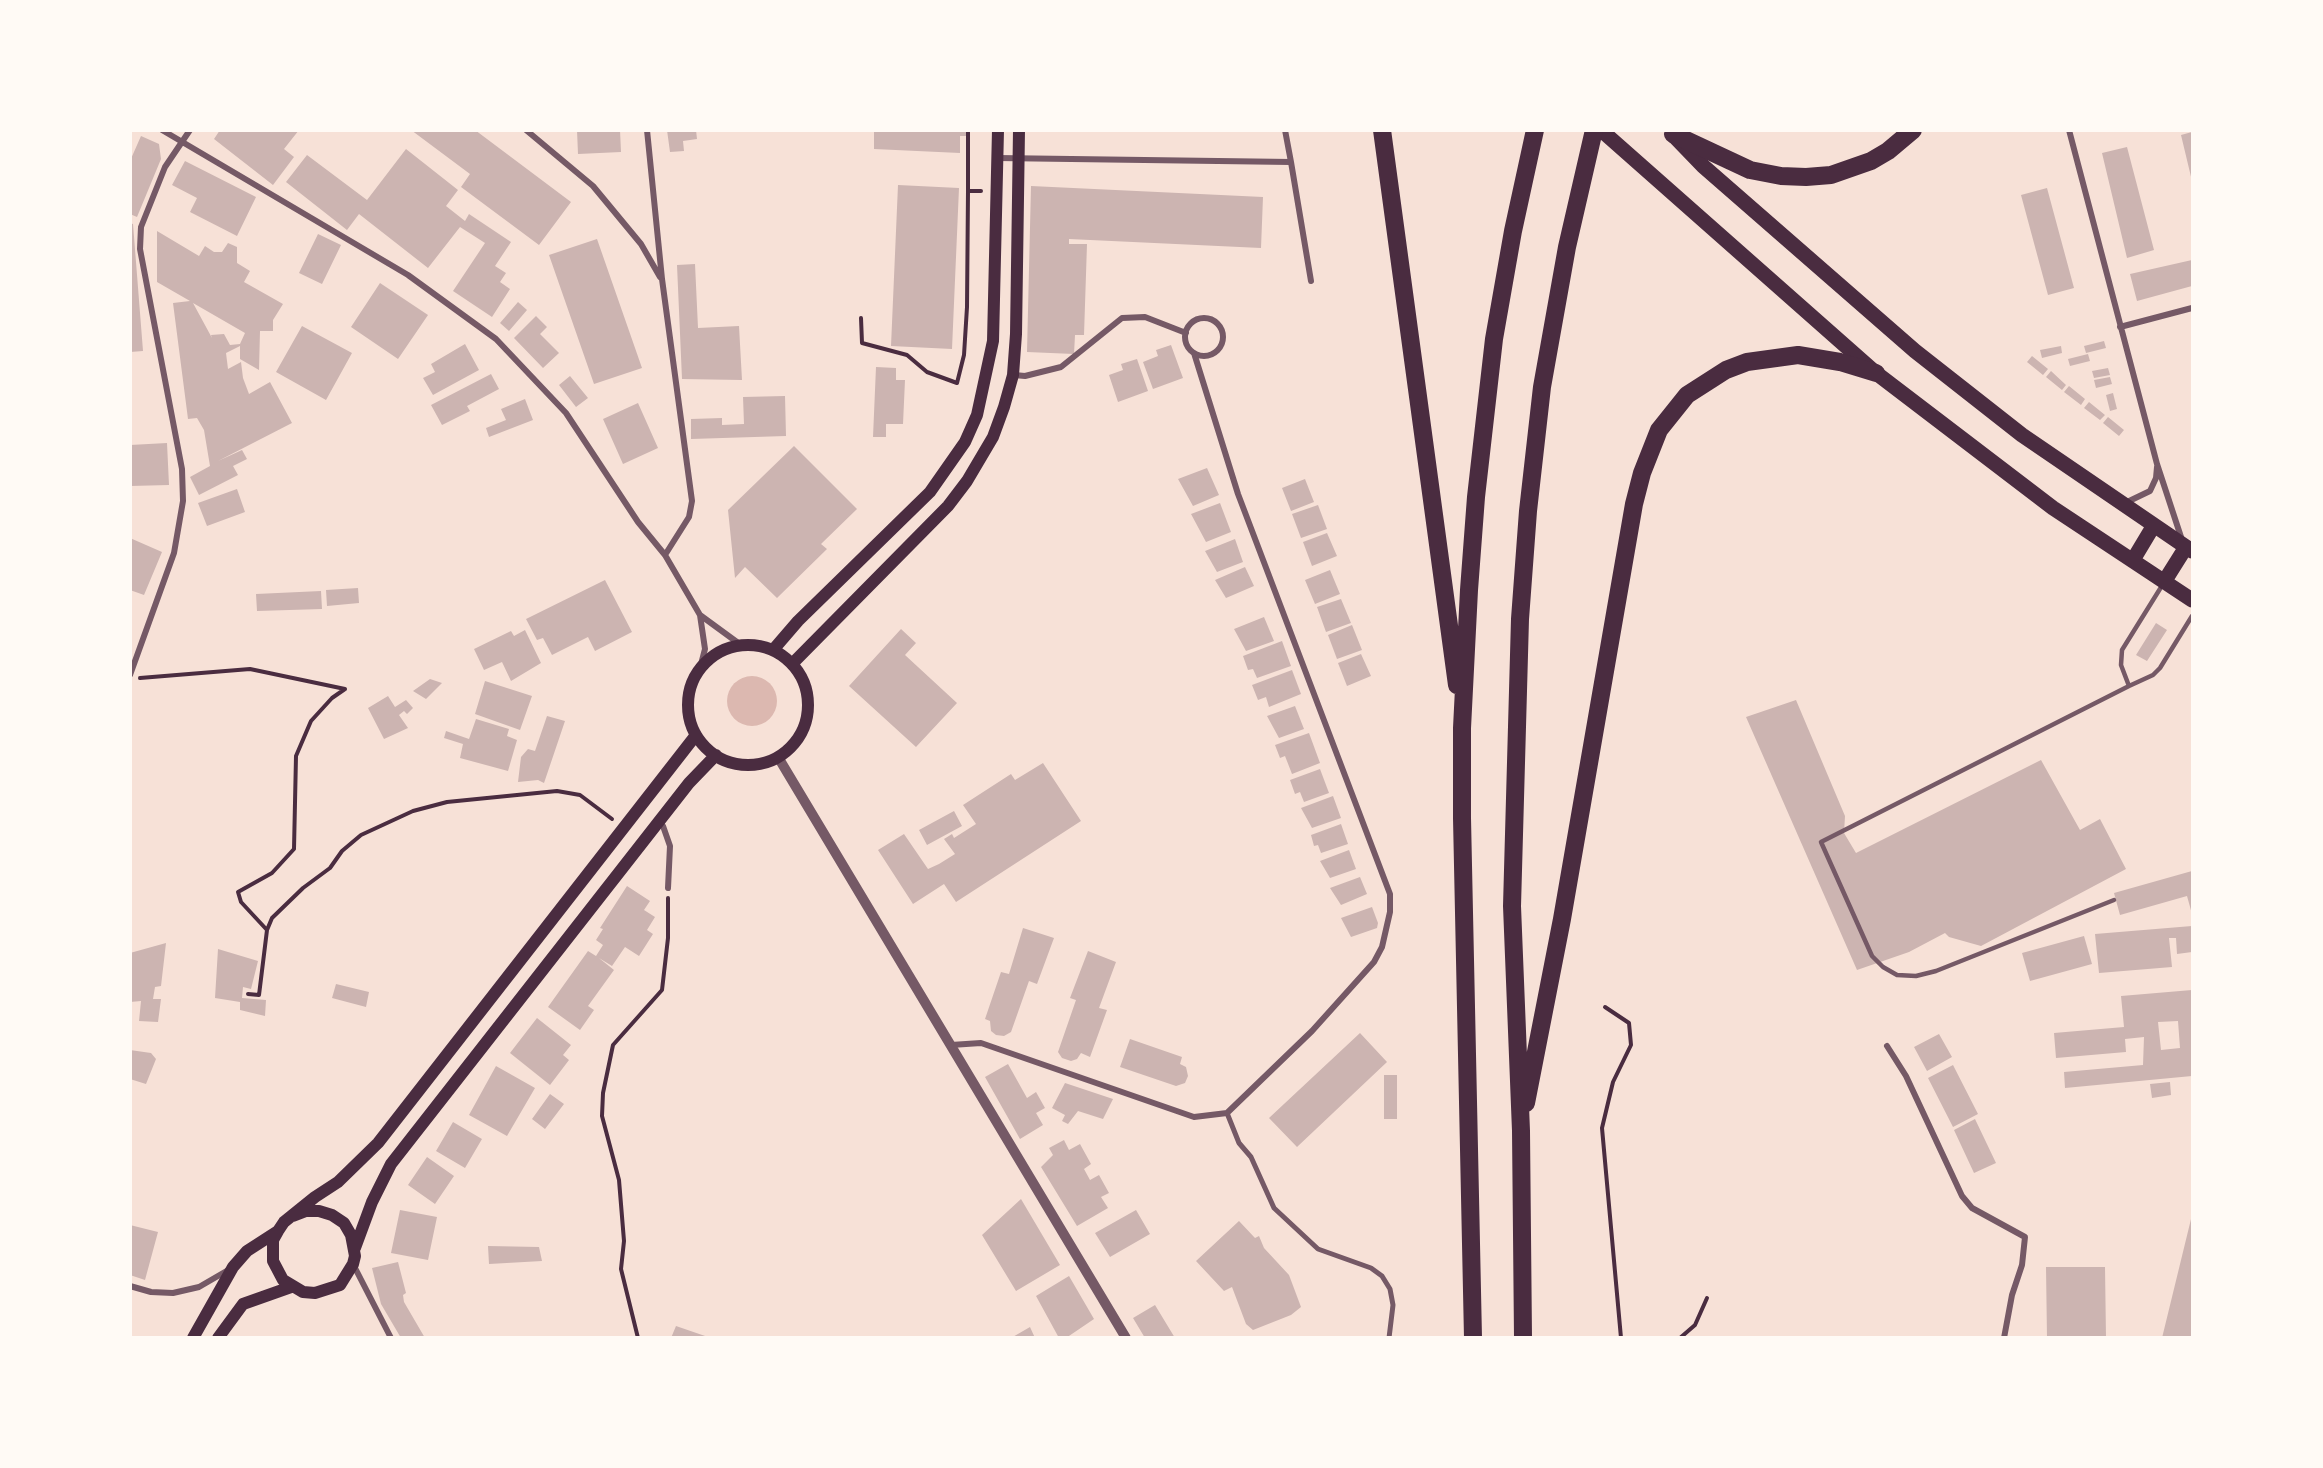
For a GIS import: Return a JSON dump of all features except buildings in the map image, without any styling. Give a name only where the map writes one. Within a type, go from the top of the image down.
[{"type":"highway","points":[[1382,130],[1462,728]]},
{"type":"highway","points":[[1473,1338],[1467,1145],[1462,728],[1476,497],[1488,387],[1511,242],[1535,130]]},
{"type":"highway","points":[[1523,1338],[1521,1131],[1512,906],[1520,619],[1528,511],[1542,387],[1555,307],[1594,130]]},
{"type":"highway","points":[[1671,132],[1750,170],[1781,176],[1806,177],[1842,172],[1870,161],[1888,151],[1912,130]]},
{"type":"highway","points":[[1521,1131],[1564,907],[1634,504],[1642,473],[1656,438],[1669,415],[1687,395],[1725,370],[1747,362],[1798,354],[1876,373]]},
{"type":"main road","points":[[773,650],[798,621],[930,492],[965,442],[980,406],[993,341],[998,130]]},
{"type":"main road","points":[[792,664],[948,506],[967,481],[993,437],[1005,407],[1013,375],[1019,130]]},
{"type":"main road","points":[[1601,130],[1876,373],[2053,508],[2193,600]]},
{"type":"main road","points":[[1671,132],[1703,166],[1915,351],[2022,435],[2188,548],[2164,582]]},
{"type":"main road","points":[[2133,560],[2154,525]]},
{"type":"main road","points":[[741,645],[773,650],[792,664],[802,679],[807,696],[807,714],[802,731],[792,746],[778,757],[763,763],[747,765],[716,756],[696,735],[688,710],[689,695],[700,668],[725,649],[741,645]]},
{"type":"main road","points":[[291,1287],[277,1271],[273,1262],[273,1240],[278,1231],[292,1216],[338,1182],[378,1143],[696,735]]},
{"type":"main road","points":[[218,1338],[243,1304],[291,1287],[315,1293],[328,1291],[340,1284],[353,1264],[355,1248],[372,1202],[391,1164],[689,783],[716,756]]},
{"type":"main road","points":[[292,1216],[306,1211],[319,1211],[332,1215],[344,1223],[355,1248]]},
{"type":"main road","points":[[193,1338],[233,1267],[247,1251],[278,1231]]},
{"type":"street","points":[[162,130],[408,275],[496,339],[566,412],[638,522],[665,555],[700,615],[705,649],[700,668]]},
{"type":"street","points":[[130,677],[174,553],[183,501],[182,469],[141,249],[141,228],[165,167],[190,130]]},
{"type":"street","points":[[526,130],[593,186],[641,244],[662,279]]},
{"type":"street","points":[[646,130],[662,279],[692,501],[688,517],[665,555]]},
{"type":"street","points":[[1285,130],[1311,281]]},
{"type":"street","points":[[2069,130],[2157,464],[2188,548]]},
{"type":"street","points":[[998,158],[1292,162]]},
{"type":"street","points":[[2120,327],[2193,308]]},
{"type":"street","points":[[1013,375],[1025,376],[1061,367],[1122,318],[1145,317],[1186,333]]},
{"type":"street","points":[[951,1045],[981,1043],[1194,1117],[1227,1113],[1312,1031],[1374,962],[1383,946],[1390,912],[1390,894],[1239,494],[1194,353],[1187,344],[1188,327],[1198,319],[1211,320],[1221,327],[1223,339],[1218,351],[1206,356],[1194,353]]},
{"type":"street","points":[[2122,504],[2150,491],[2156,478],[2157,464]]},
{"type":"street","points":[[700,615],[741,645]]},
{"type":"street","points":[[778,757],[1126,1338]]},
{"type":"street","points":[[659,821],[670,846],[668,888]]},
{"type":"street","points":[[1887,1046],[1906,1076],[1962,1196],[1979,1212],[2025,1237],[2022,1265],[2012,1295],[2004,1338]]},
{"type":"street","points":[[1227,1113],[1239,1143],[1251,1158],[1274,1208],[1318,1249],[1371,1268],[1382,1276],[1390,1289],[1393,1305],[1389,1338]]},
{"type":"street","points":[[353,1264],[391,1338]]},
{"type":"street","points":[[130,1286],[152,1292],[173,1293],[199,1287],[233,1267]]},
{"type":"lane","points":[[2129,686],[2121,665],[2122,650],[2164,582]]},
{"type":"lane","points":[[2114,900],[1936,971],[1916,976],[1897,975],[1883,967],[1872,956],[1821,842],[2153,675],[2160,668],[2193,616]]},
{"type":"path","points":[[861,318],[862,343],[908,355],[927,372],[957,383],[964,355],[967,307],[968,191]]},
{"type":"path","points":[[130,677],[250,669],[345,689],[332,698],[311,721],[297,756],[294,849],[272,873],[238,892],[241,902],[267,930]]},
{"type":"path","points":[[248,994],[259,995],[267,930],[272,918],[303,888],[330,868],[342,851],[361,835],[413,811],[447,802],[568,791],[580,795],[624,829]]},
{"type":"path","points":[[638,1338],[621,1269],[624,1241],[619,1180],[602,1116],[603,1093],[613,1045],[662,990],[668,938],[668,888]]},
{"type":"path","points":[[1605,1007],[1629,1023],[1631,1045],[1613,1082],[1602,1128],[1621,1338]]},
{"type":"path","points":[[1680,1338],[1695,1325],[1707,1298]]},
{"type":"shaded area","points":[[747,676],[757,676],[770,683],[777,696],[777,706],[770,719],[757,726],[747,726],[738,722],[731,715],[727,706],[727,696],[731,687],[738,680]]}]
